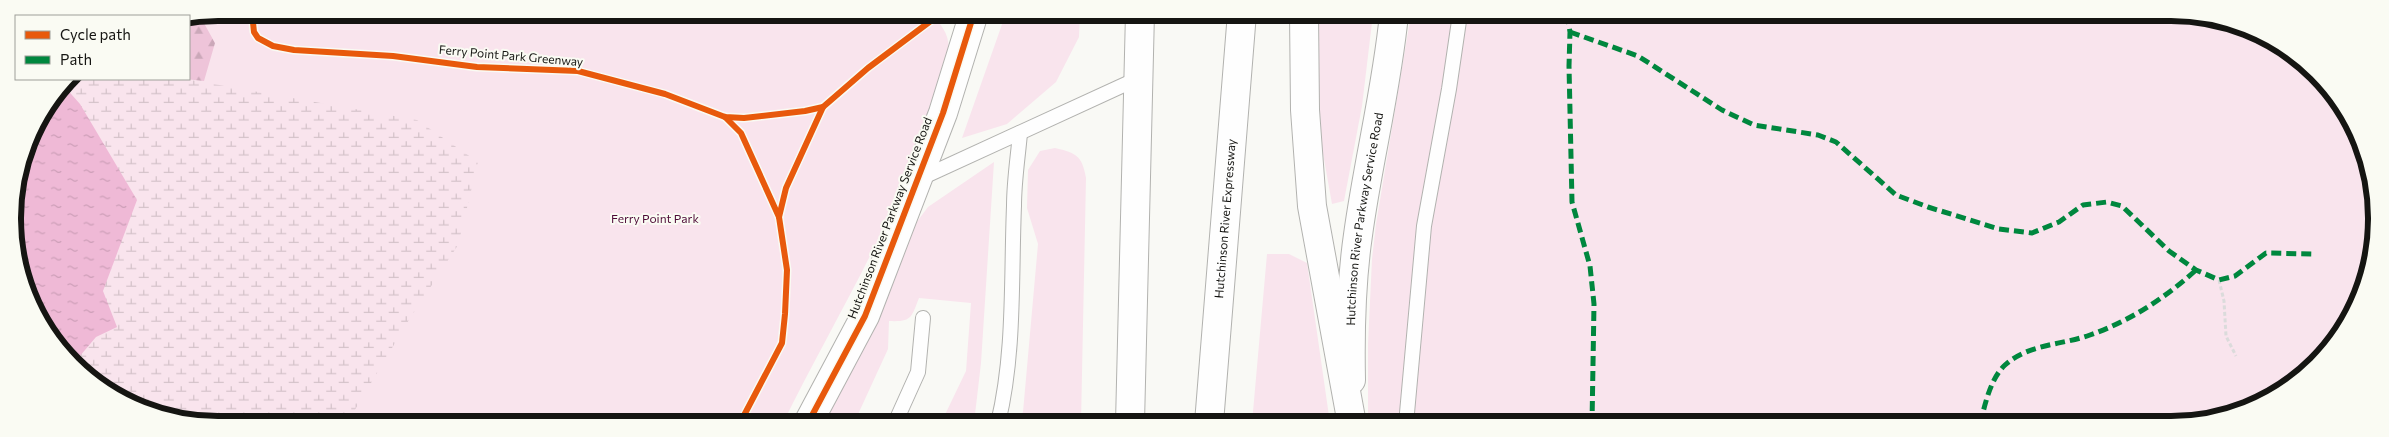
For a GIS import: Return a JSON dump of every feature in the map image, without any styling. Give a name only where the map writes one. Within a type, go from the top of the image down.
[{"type":"main road","name":"Hutchinson River Parkway Service Road","points":[[812,416],[865,316],[953,82],[972,21]]},
{"type":"main road","points":[[1130,416],[1140,21]]},
{"type":"main road","name":"Hutchinson River Expressway","points":[[1210,416],[1241,21]]},
{"type":"main road","points":[[1304,21],[1305,110],[1312,206],[1351,416]]},
{"type":"main road","name":"Hutchinson River Parkway Service Road","points":[[1352,416],[1351,351],[1354,266],[1393,21]]},
{"type":"lane","points":[[1407,416],[1424,226],[1448,97],[1459,21]]},
{"type":"lane","points":[[917,180],[1139,78]]},
{"type":"lane","points":[[1000,416],[1004,399],[1014,277],[1014,204],[1020,133]]},
{"type":"lane","points":[[898,416],[918,372],[923,318]]},
{"type":"path","points":[[2219,280],[2224,301],[2226,336],[2236,356]]},
{"type":"green space","name":"Ferry Point Park","points":[[218,21],[937,21],[947,37],[949,48],[944,72],[905,181],[866,263],[786,416],[218,416],[193,414],[167,409],[131,395],[98,375],[74,353],[69,89],[78,80],[190,80],[190,23]]},
{"type":"green space","points":[[1003,21],[1080,21],[1079,37],[1056,82],[1007,124],[962,138]]},
{"type":"green space","points":[[1314,21],[1372,21],[1362,106],[1344,201],[1332,204],[1322,148]]},
{"type":"green space","points":[[1410,21],[2170,21],[2209,25],[2246,36],[2280,54],[2301,70],[2319,88],[2335,109],[2353,143],[2364,180],[2368,218],[2364,257],[2353,294],[2335,328],[2319,349],[2301,367],[2280,383],[2246,401],[2209,412],[2170,416],[1368,416],[1368,344],[1372,259],[1376,224]]},
{"type":"green space","points":[[203,22],[215,43],[204,81],[190,80],[190,23]]},
{"type":"green space","points":[[78,80],[190,80],[417,120],[478,162],[458,245],[407,323],[351,416],[218,416],[167,409],[143,401],[109,383],[88,367],[62,339],[48,121],[62,98]]},
{"type":"green space","points":[[1055,148],[1073,154],[1083,165],[1086,178],[1081,416],[1020,416],[1023,412],[1038,244],[1027,208],[1028,170],[1040,151]]},
{"type":"green space","points":[[994,162],[981,363],[975,416],[944,416],[966,371],[971,303],[919,298],[910,317],[902,321],[889,321],[888,349],[857,416],[822,416],[887,290],[916,223],[928,207]]},
{"type":"green space","points":[[1267,254],[1289,254],[1307,263],[1329,416],[1253,416]]},
{"type":"water","points":[[68,90],[80,104],[137,200],[103,291],[117,327],[96,337],[79,358],[62,339],[36,294],[28,270],[23,244],[21,218],[28,167],[42,131],[54,109]]},
{"type":"marked path","points":[[1568,21],[1570,32],[1572,202],[1590,266],[1594,304],[1592,416]]},
{"type":"marked path","points":[[1570,32],[1638,56],[1722,110],[1754,125],[1818,135],[1836,142],[1896,195],[1999,229],[2032,233],[2059,222],[2083,205],[2107,202],[2122,206],[2169,251],[2196,270],[2219,280],[2235,276],[2266,253],[2314,254]]},
{"type":"marked path","points":[[1982,416],[1995,377],[2014,358],[2035,349],[2090,335],[2119,323],[2146,308],[2196,270]]},
{"type":"cycle path","name":"Ferry Point Park Greenway","points":[[253,21],[254,32],[258,38],[273,46],[294,50],[393,56],[477,67],[578,71],[665,94],[725,117],[744,118],[823,107]]},
{"type":"cycle path","points":[[779,217],[786,188],[823,107],[868,68],[931,21]]},
{"type":"cycle path","points":[[812,416],[865,316],[943,113],[972,21]]},
{"type":"cycle path","points":[[725,117],[741,133],[779,217],[787,270],[782,343],[744,416]]}]
